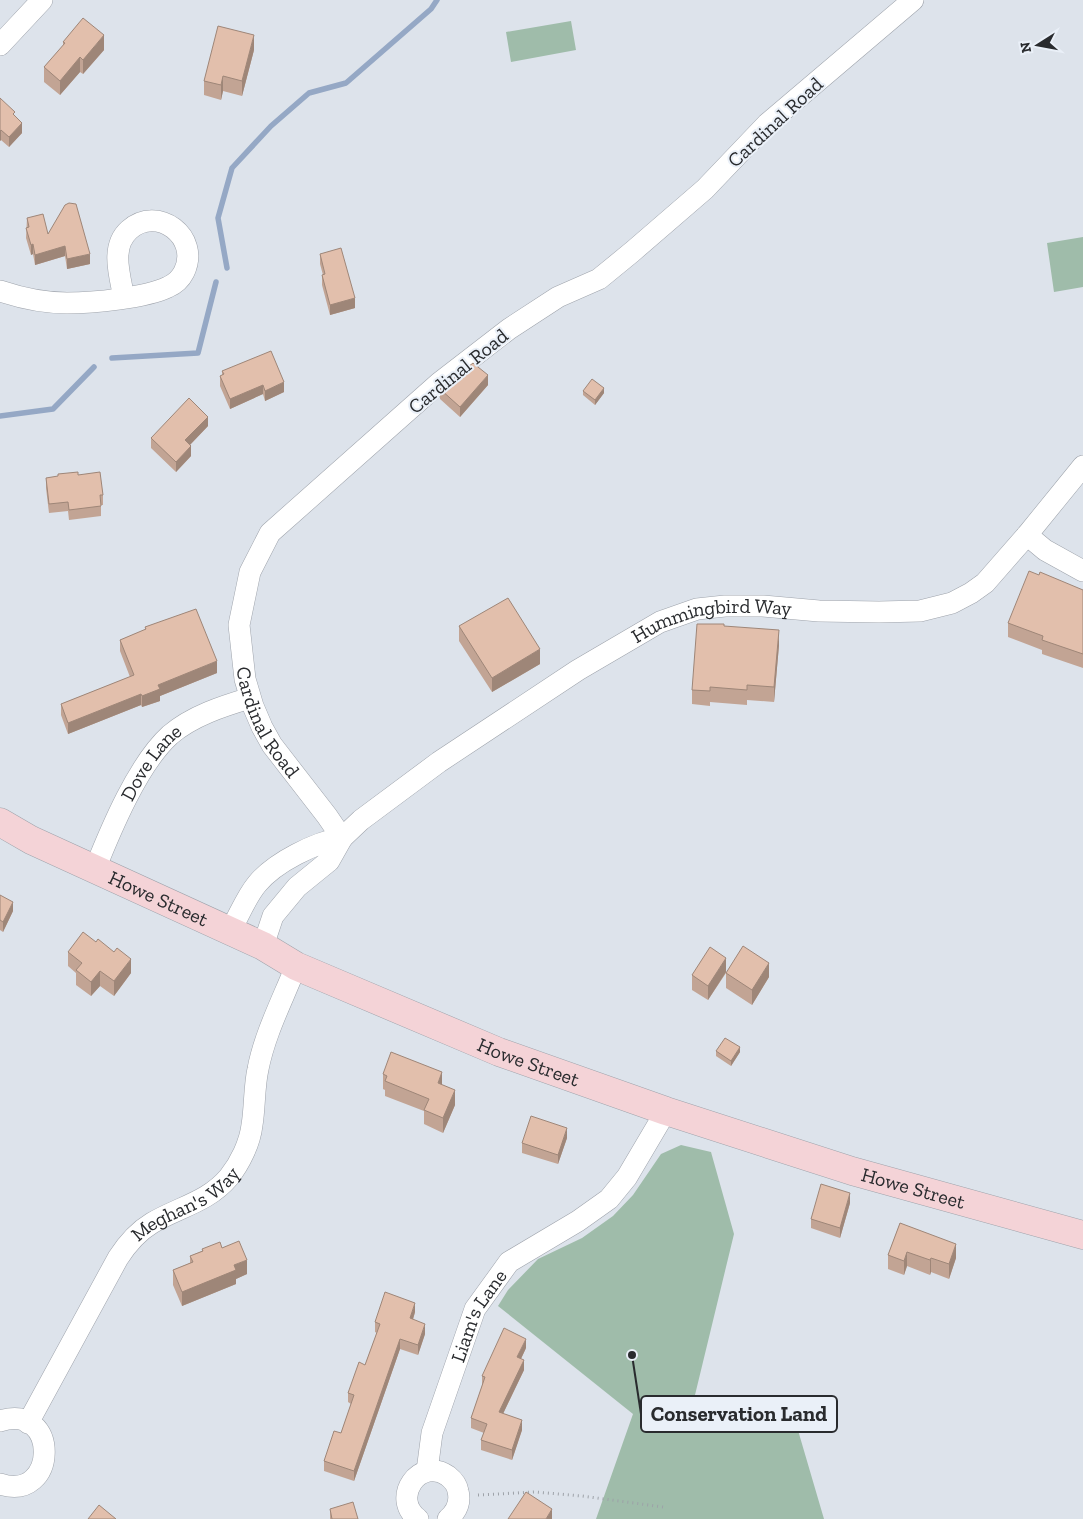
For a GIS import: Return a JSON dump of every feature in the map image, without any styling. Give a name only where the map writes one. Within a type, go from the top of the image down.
[{"type":"street","points":[[0,45],[42,0]]},
{"type":"street","name":"Cardinal Road","points":[[342,838],[272,745],[262,728],[250,698],[245,679],[238,625],[250,572],[270,534],[439,383],[517,324],[558,297],[599,279],[632,252],[704,189],[766,124],[913,0]]},
{"type":"street","points":[[0,291],[38,300],[67,303],[124,298]]},
{"type":"street","name":"Hummingbird Way","points":[[262,946],[273,916],[297,887],[329,861],[342,838],[361,820],[439,762],[578,670],[629,639],[660,622],[697,609],[725,606],[763,606],[879,612],[920,611],[952,602],[985,583],[1083,466]]},
{"type":"street","points":[[1027,534],[1045,550],[1083,571]]},
{"type":"street","name":"Dove Lane","points":[[95,869],[107,839],[140,775],[155,753],[171,735],[195,718],[250,698]]},
{"type":"street","name":"Howe Street","points":[[0,822],[31,840],[262,946],[296,966],[499,1052],[666,1111],[852,1171],[1083,1234]]},
{"type":"street","name":"Hummingbird Way","points":[[230,931],[258,884],[268,874],[287,860],[312,847],[325,841],[342,838]]},
{"type":"street","name":"Meghan's Way","points":[[28,1423],[127,1244],[138,1232],[151,1223],[211,1194],[237,1166],[252,1127],[258,1069],[266,1041],[296,966]]},
{"type":"street","name":"Liam's Lane","points":[[427,1471],[432,1433],[475,1309],[509,1262],[578,1221],[609,1199],[627,1177],[666,1111]]},
{"type":"street","points":[[0,1421],[16,1418],[34,1427],[42,1438],[45,1452],[43,1466],[35,1477],[23,1484],[9,1486],[0,1484]]},
{"type":"street","points":[[418,1519],[410,1509],[407,1502],[407,1494],[414,1479],[427,1471],[437,1471],[445,1474],[458,1487],[460,1496],[458,1505],[454,1514],[448,1519]]},
{"type":"path","points":[[460,1496],[535,1492],[663,1507]]},
{"type":"green space","points":[[571,21],[576,50],[511,62],[506,32]]},
{"type":"green space","points":[[1083,237],[1083,287],[1054,292],[1047,243]]},
{"type":"green space","points":[[681,1145],[711,1152],[734,1234],[687,1428],[790,1403],[824,1519],[596,1519],[633,1414],[498,1306],[508,1290],[538,1259],[582,1238],[613,1216],[633,1195],[661,1154]]},
{"type":"building","points":[[83,18],[104,35],[83,60],[80,57],[60,81],[44,67]]},
{"type":"building","points":[[218,26],[254,35],[242,81],[223,76],[221,85],[204,81]]},
{"type":"building","points":[[0,98],[15,112],[13,114],[22,123],[9,137],[0,131]]},
{"type":"building","points":[[69,203],[76,204],[90,254],[67,259],[65,246],[35,255],[33,244],[31,245],[26,228],[29,227],[27,218],[43,214],[48,234],[65,205]]},
{"type":"building","points":[[341,248],[355,298],[330,305],[322,275],[325,274],[320,254]]},
{"type":"building","points":[[271,351],[284,382],[265,391],[263,385],[230,399],[220,376],[224,374],[222,371]]},
{"type":"building","points":[[473,363],[488,375],[460,407],[440,389]]},
{"type":"building","points":[[592,379],[604,388],[595,400],[583,391]]},
{"type":"building","points":[[189,398],[208,417],[185,440],[191,446],[176,462],[151,438]]},
{"type":"building","points":[[78,472],[78,475],[100,472],[103,495],[100,495],[101,506],[69,510],[68,502],[49,504],[46,478],[58,476],[58,474]]},
{"type":"building","points":[[1029,571],[1039,575],[1040,572],[1083,590],[1083,654],[1042,640],[1043,636],[1008,623]]},
{"type":"building","points":[[508,598],[540,649],[492,678],[459,626]]},
{"type":"building","points":[[196,609],[217,661],[158,685],[160,689],[142,696],[141,694],[68,723],[61,704],[134,675],[120,640],[146,629],[145,627]]},
{"type":"building","points":[[697,624],[724,624],[724,626],[779,630],[774,687],[747,685],[747,690],[710,687],[710,691],[692,690]]},
{"type":"building","points":[[0,895],[13,902],[3,922],[0,920]]},
{"type":"building","points":[[83,932],[96,942],[98,939],[114,952],[117,948],[131,959],[114,981],[100,971],[91,982],[76,970],[82,963],[68,952]]},
{"type":"building","points":[[743,946],[769,963],[752,990],[726,973]]},
{"type":"building","points":[[710,947],[726,958],[708,986],[692,975]]},
{"type":"building","points":[[725,1038],[740,1047],[731,1061],[716,1051]]},
{"type":"building","points":[[391,1052],[442,1072],[438,1083],[455,1090],[443,1118],[424,1110],[429,1099],[385,1081],[387,1076],[383,1074]]},
{"type":"building","points":[[531,1116],[567,1128],[558,1155],[522,1143]]},
{"type":"building","points":[[821,1184],[850,1193],[840,1228],[811,1219]]},
{"type":"building","points":[[900,1223],[956,1244],[949,1264],[907,1252],[904,1261],[888,1255]]},
{"type":"building","points":[[239,1241],[247,1260],[234,1265],[236,1270],[182,1292],[173,1270],[193,1262],[190,1256],[203,1251],[202,1249],[220,1242],[222,1248]]},
{"type":"building","points":[[385,1292],[415,1303],[410,1318],[425,1324],[418,1345],[400,1339],[354,1471],[324,1461],[334,1431],[341,1433],[354,1395],[348,1393],[359,1362],[365,1365],[380,1324],[375,1322]]},
{"type":"building","points":[[504,1328],[526,1339],[517,1357],[524,1360],[499,1412],[522,1420],[512,1450],[481,1440],[487,1424],[471,1418],[485,1377],[482,1376]]},
{"type":"building","points":[[526,1492],[552,1509],[546,1519],[508,1519]]},
{"type":"building","points":[[353,1502],[358,1519],[332,1519],[330,1509]]},
{"type":"building","points":[[99,1505],[116,1519],[88,1519]]},
{"type":"waterway","points":[[227,268],[218,218],[232,168],[271,126],[309,93],[346,83],[431,9],[437,0]]},
{"type":"waterway","points":[[112,358],[198,353],[216,282]]},
{"type":"waterway","points":[[0,416],[53,409],[94,367]]},
{"type":"place","name":"Conservation Land","points":[[632,1355]]}]
